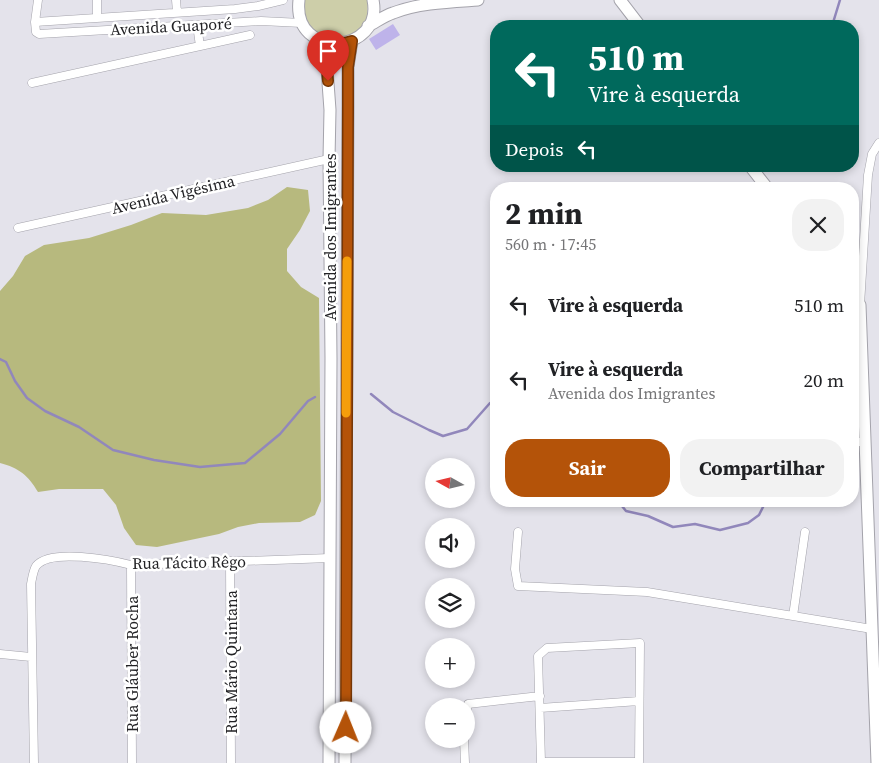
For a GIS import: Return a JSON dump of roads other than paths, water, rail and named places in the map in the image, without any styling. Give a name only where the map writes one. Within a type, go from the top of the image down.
[{"type":"main road","points":[[299,0],[298,8],[302,23],[312,36],[320,42],[331,44],[352,41],[361,35],[373,16],[373,0]]},
{"type":"main road","points":[[368,26],[402,10],[478,0]]},
{"type":"main road","points":[[620,0],[635,20]]},
{"type":"main road","name":"Avenida dos Imigrantes","points":[[345,763],[348,67],[352,41]]},
{"type":"main road","name":"Avenida dos Imigrantes","points":[[320,42],[327,69],[330,93],[329,763]]},
{"type":"main road","points":[[755,172],[763,182]]},
{"type":"main road","points":[[860,305],[877,763]]},
{"type":"street","points":[[34,22],[38,0]]},
{"type":"street","points":[[97,0],[97,18]]},
{"type":"street","points":[[176,0],[177,12]]},
{"type":"street","name":"Avenida Guaporé","points":[[283,0],[243,8],[34,22],[36,32],[40,34],[260,22],[302,23]]},
{"type":"street","points":[[111,17],[113,30]]},
{"type":"street","points":[[196,25],[200,46]]},
{"type":"street","points":[[32,83],[250,35]]},
{"type":"street","points":[[860,305],[868,175],[872,154],[879,143]]},
{"type":"street","name":"Avenida Vigésima","points":[[18,228],[329,159]]},
{"type":"street","points":[[859,442],[865,442]]},
{"type":"street","points":[[518,532],[515,569],[518,586],[647,592],[872,629]]},
{"type":"street","points":[[793,616],[805,532]]},
{"type":"street","name":"Rua Tácito Rêgo","points":[[31,657],[31,584],[36,566],[41,561],[83,557],[131,564],[330,558]]},
{"type":"street","name":"Rua Mário Quintana","points":[[230,561],[231,763]]},
{"type":"street","name":"Rua Gláuber Rocha","points":[[131,564],[132,763]]},
{"type":"street","points":[[640,643],[639,762],[541,762],[540,696],[538,656],[547,648],[640,643]]},
{"type":"street","points":[[0,654],[31,657],[34,763]]},
{"type":"street","points":[[475,703],[540,696]]},
{"type":"street","points":[[540,708],[639,701]]},
{"type":"street","points":[[464,748],[465,763]]},
{"type":"waterway","points":[[834,20],[840,0]]},
{"type":"waterway","points":[[0,359],[6,362],[15,381],[27,398],[45,411],[79,427],[113,450],[154,460],[200,467],[245,463],[280,434],[308,401],[315,397]]},
{"type":"waterway","points":[[371,394],[393,412],[443,436],[467,429],[490,403]]},
{"type":"waterway","points":[[623,507],[626,511],[648,516],[673,527],[695,524],[720,530],[748,523],[759,515],[763,507]]}]
